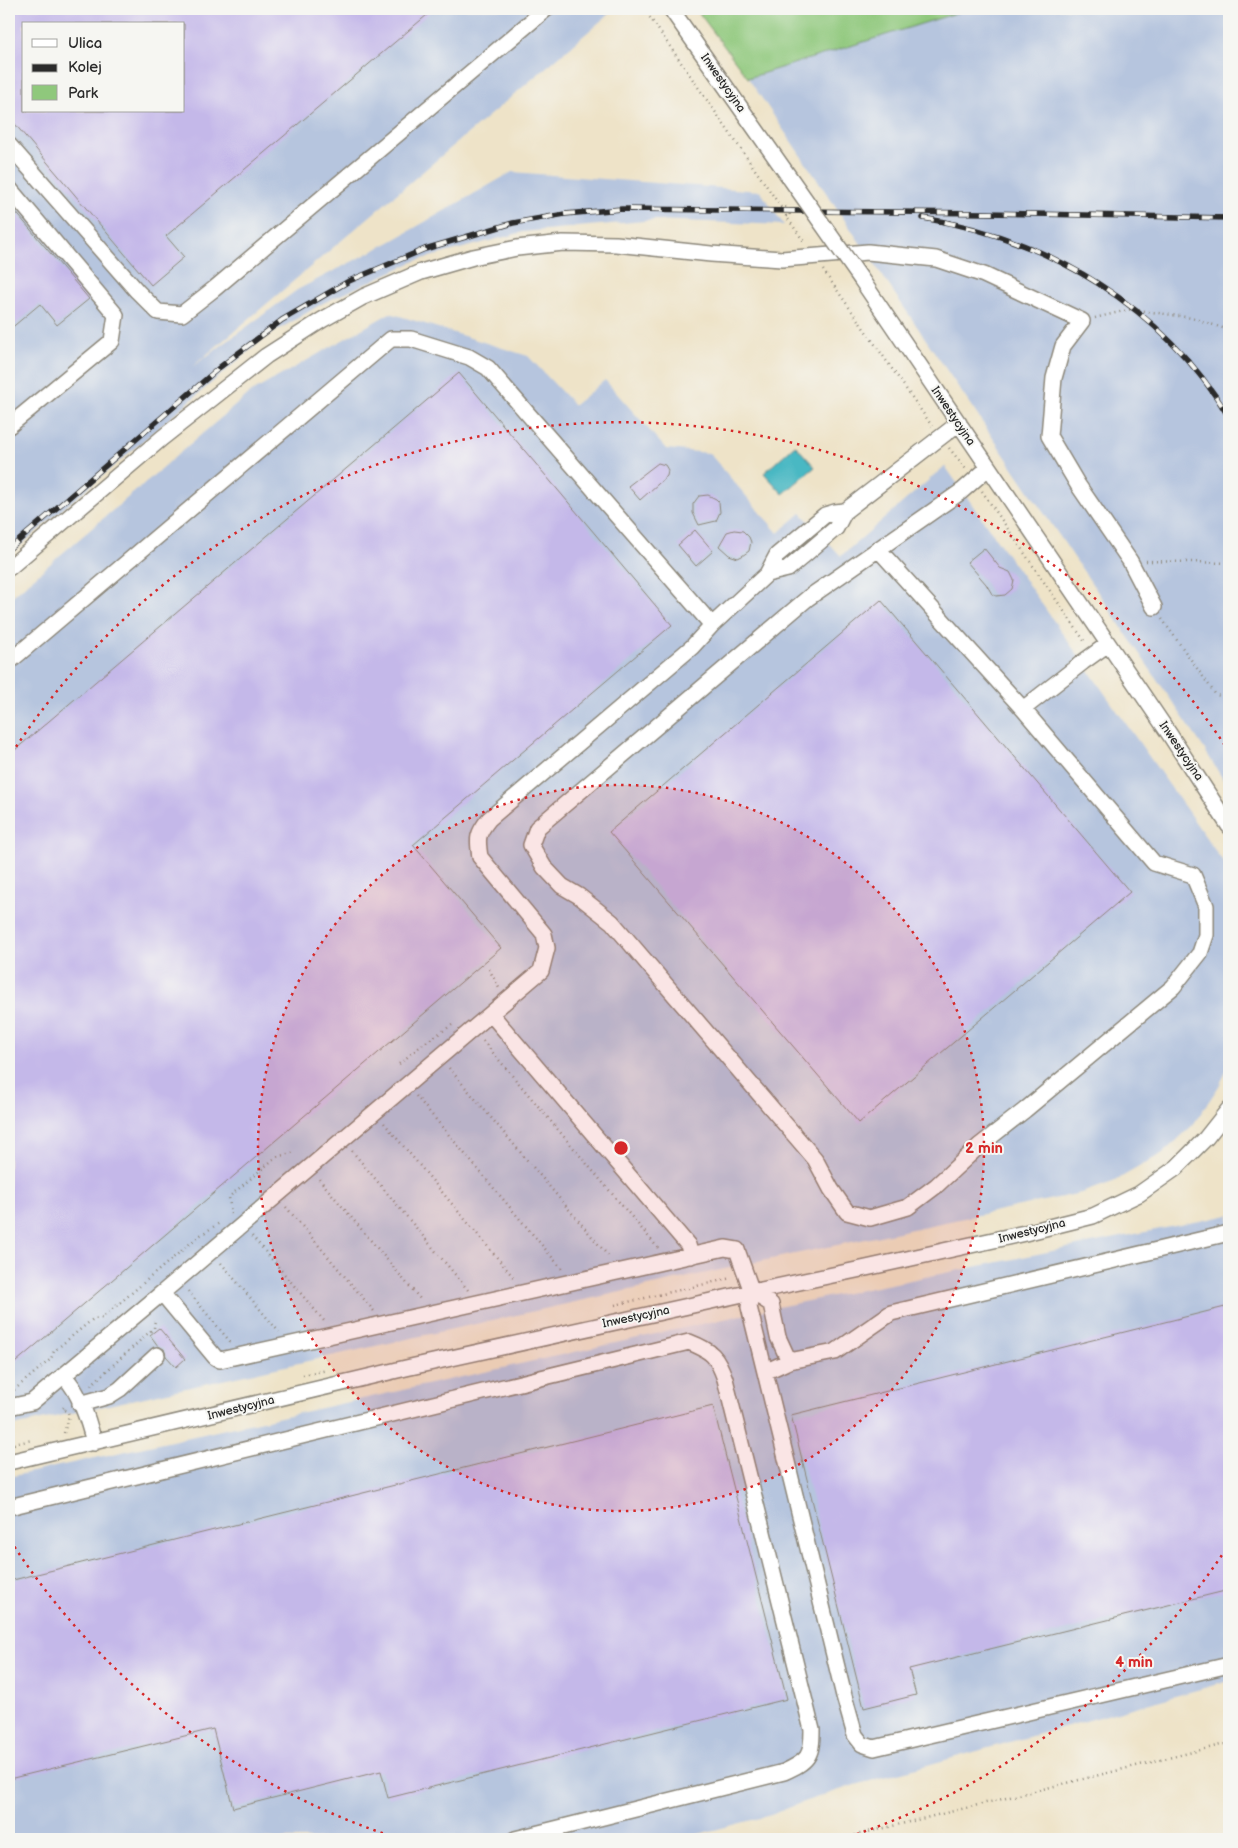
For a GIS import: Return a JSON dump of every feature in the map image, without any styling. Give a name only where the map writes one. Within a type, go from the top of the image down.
[{"type":"street","points":[[9,145],[137,291],[158,312],[182,314],[546,9]]},
{"type":"street","name":"Inwestycyjna","points":[[671,9],[959,423],[1208,790],[1229,826]]},
{"type":"street","points":[[9,188],[116,315],[112,341],[9,426]]},
{"type":"street","points":[[9,568],[162,438],[266,356],[322,320],[364,297],[421,272],[473,257],[517,248],[563,243],[616,244],[782,259],[868,252],[936,258],[984,274],[1082,321],[1063,346],[1054,378],[1049,436],[1078,485],[1130,560],[1154,607]]},
{"type":"street","points":[[9,662],[391,339],[411,339],[469,357],[488,368],[712,625]]},
{"type":"street","points":[[9,1407],[32,1402],[64,1376],[541,971],[547,948],[544,934],[480,857],[479,831],[489,819],[692,647],[712,625],[768,574],[777,555],[812,525],[825,515],[845,511],[959,423]]},
{"type":"street","points":[[878,549],[1023,709],[1154,863],[1193,875],[1206,906],[1206,935],[1200,953],[1173,987],[1026,1110],[979,1146],[936,1186],[908,1207],[870,1218],[847,1212],[830,1188],[815,1159],[612,922],[579,896],[562,886],[544,867],[531,845],[538,828],[808,598],[878,549],[962,491],[988,468]]},
{"type":"street","points":[[1023,709],[1108,644]]},
{"type":"street","points":[[491,1014],[688,1245],[692,1256]]},
{"type":"street","name":"Inwestycyjna","points":[[9,1462],[406,1368],[997,1239],[1092,1216],[1139,1194],[1176,1168],[1206,1138],[1229,1109]]},
{"type":"street","points":[[765,1372],[789,1361],[835,1352],[891,1313],[1229,1233]]},
{"type":"street","points":[[162,1293],[215,1357],[220,1360],[725,1248],[737,1250],[752,1292],[749,1307],[844,1696],[854,1735],[862,1744],[874,1748],[1229,1665]]},
{"type":"street","points":[[752,1292],[771,1304],[778,1337],[789,1361]]},
{"type":"street","points":[[9,1507],[689,1342],[708,1349],[719,1362],[725,1379],[812,1730],[812,1749],[802,1764],[784,1772],[515,1839]]},
{"type":"street","points":[[80,1404],[109,1396],[120,1389],[157,1355]]},
{"type":"street","points":[[64,1376],[70,1383],[80,1404],[90,1427],[94,1443]]},
{"type":"path","points":[[1082,321],[1132,309],[1192,318],[1229,330]]},
{"type":"path","points":[[1130,560],[1229,563]]},
{"type":"path","points":[[1154,607],[1216,695],[1229,698]]},
{"type":"path","points":[[399,1064],[422,1044],[456,1023]]},
{"type":"path","points":[[482,1040],[660,1251]]},
{"type":"path","points":[[449,1068],[613,1261]]},
{"type":"path","points":[[416,1096],[565,1272]]},
{"type":"path","points":[[384,1123],[518,1282]]},
{"type":"path","points":[[352,1151],[471,1293]]},
{"type":"path","points":[[231,1214],[229,1197],[276,1157],[295,1152]]},
{"type":"path","points":[[319,1179],[424,1304]]},
{"type":"path","points":[[286,1207],[376,1314]]},
{"type":"path","points":[[221,1262],[281,1335]]},
{"type":"path","points":[[614,1306],[727,1280],[744,1273]]},
{"type":"path","points":[[188,1291],[234,1346]]},
{"type":"path","points":[[299,1376],[328,1370]]},
{"type":"path","points":[[69,1415],[64,1433],[90,1427]]},
{"type":"path","points":[[9,1444],[36,1439]]},
{"type":"path","points":[[840,1839],[1229,1743]]},
{"type":"shaded area","points":[[9,9],[615,9],[192,367],[297,290],[390,242],[512,172],[760,191],[784,225],[655,220],[523,232],[415,261],[323,303],[263,339],[9,555]]},
{"type":"shaded area","points":[[969,9],[1229,9],[1229,789],[1203,747],[748,78]]},
{"type":"shaded area","points":[[390,313],[528,356],[574,405],[605,380],[666,449],[709,453],[778,533],[801,513],[841,556],[945,466],[1226,866],[1229,878],[1229,1066],[1219,1086],[1193,1125],[1163,1153],[1113,1182],[1081,1193],[725,1269],[9,1427],[9,599],[250,393]]},
{"type":"shaded area","points":[[1229,1215],[1229,1681],[852,1786],[771,1815],[680,1839],[9,1839],[9,1477],[783,1306]]},
{"type":"green space","points":[[696,9],[969,9],[748,78]]},
{"type":"water","points":[[795,445],[815,467],[783,494],[764,473]]},
{"type":"building","points":[[9,9],[434,9],[166,236],[184,257],[151,285],[9,117]]},
{"type":"building","points":[[9,204],[89,299],[57,325],[40,304],[9,330]]},
{"type":"building","points":[[459,373],[672,625],[413,845],[501,948],[9,1368],[9,755]]},
{"type":"building","points":[[658,463],[665,465],[668,470],[667,476],[640,500],[628,486]]},
{"type":"building","points":[[708,495],[719,502],[720,512],[716,521],[699,525],[693,513],[693,504],[699,496]]},
{"type":"building","points":[[695,530],[713,551],[696,566],[678,545]]},
{"type":"building","points":[[734,530],[743,531],[751,542],[749,551],[738,558],[729,555],[719,546],[727,532]]},
{"type":"building","points":[[984,548],[1000,568],[1010,572],[1014,580],[1012,589],[1005,595],[996,596],[992,594],[967,562]]},
{"type":"building","points":[[881,600],[1130,892],[859,1123],[609,832]]},
{"type":"building","points":[[1229,1306],[1229,1590],[909,1669],[916,1695],[864,1708],[791,1415]]},
{"type":"building","points":[[159,1328],[185,1359],[176,1367],[166,1356],[164,1349],[158,1346],[150,1335]]},
{"type":"building","points":[[713,1406],[787,1699],[388,1798],[381,1771],[233,1808],[213,1729],[9,1779],[9,1581]]},
{"type":"railway","points":[[9,549],[220,367],[282,320],[349,281],[425,249],[513,223],[565,214],[622,209],[1229,218]]},
{"type":"railway","points":[[923,218],[970,228],[1015,242],[1058,261],[1098,284],[1136,311],[1171,342],[1202,378],[1229,417]]}]
